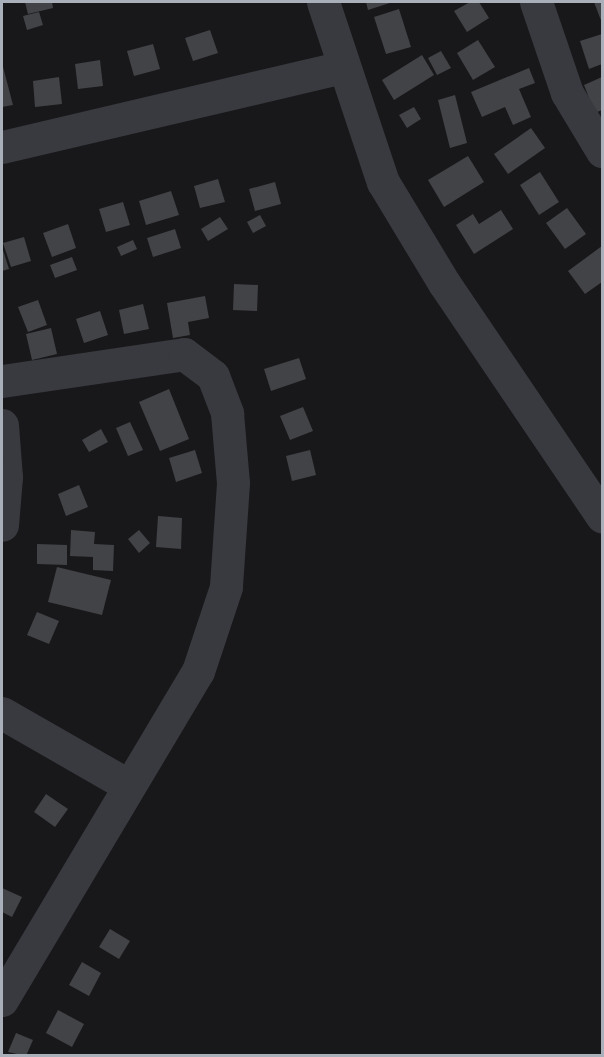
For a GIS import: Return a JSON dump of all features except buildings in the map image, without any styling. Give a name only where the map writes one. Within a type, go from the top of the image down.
[{"type":"street","points":[[323,2],[342,67],[400,211],[603,516]]},
{"type":"street","points":[[536,2],[567,93],[603,151]]},
{"type":"street","points":[[2,147],[342,67]]},
{"type":"street","points":[[2,381],[184,354],[213,376],[227,413],[233,483],[226,587],[216,627],[198,671],[126,784],[2,1000]]},
{"type":"street","points":[[2,425],[6,477],[2,525]]},
{"type":"street","points":[[2,712],[126,784]]}]
